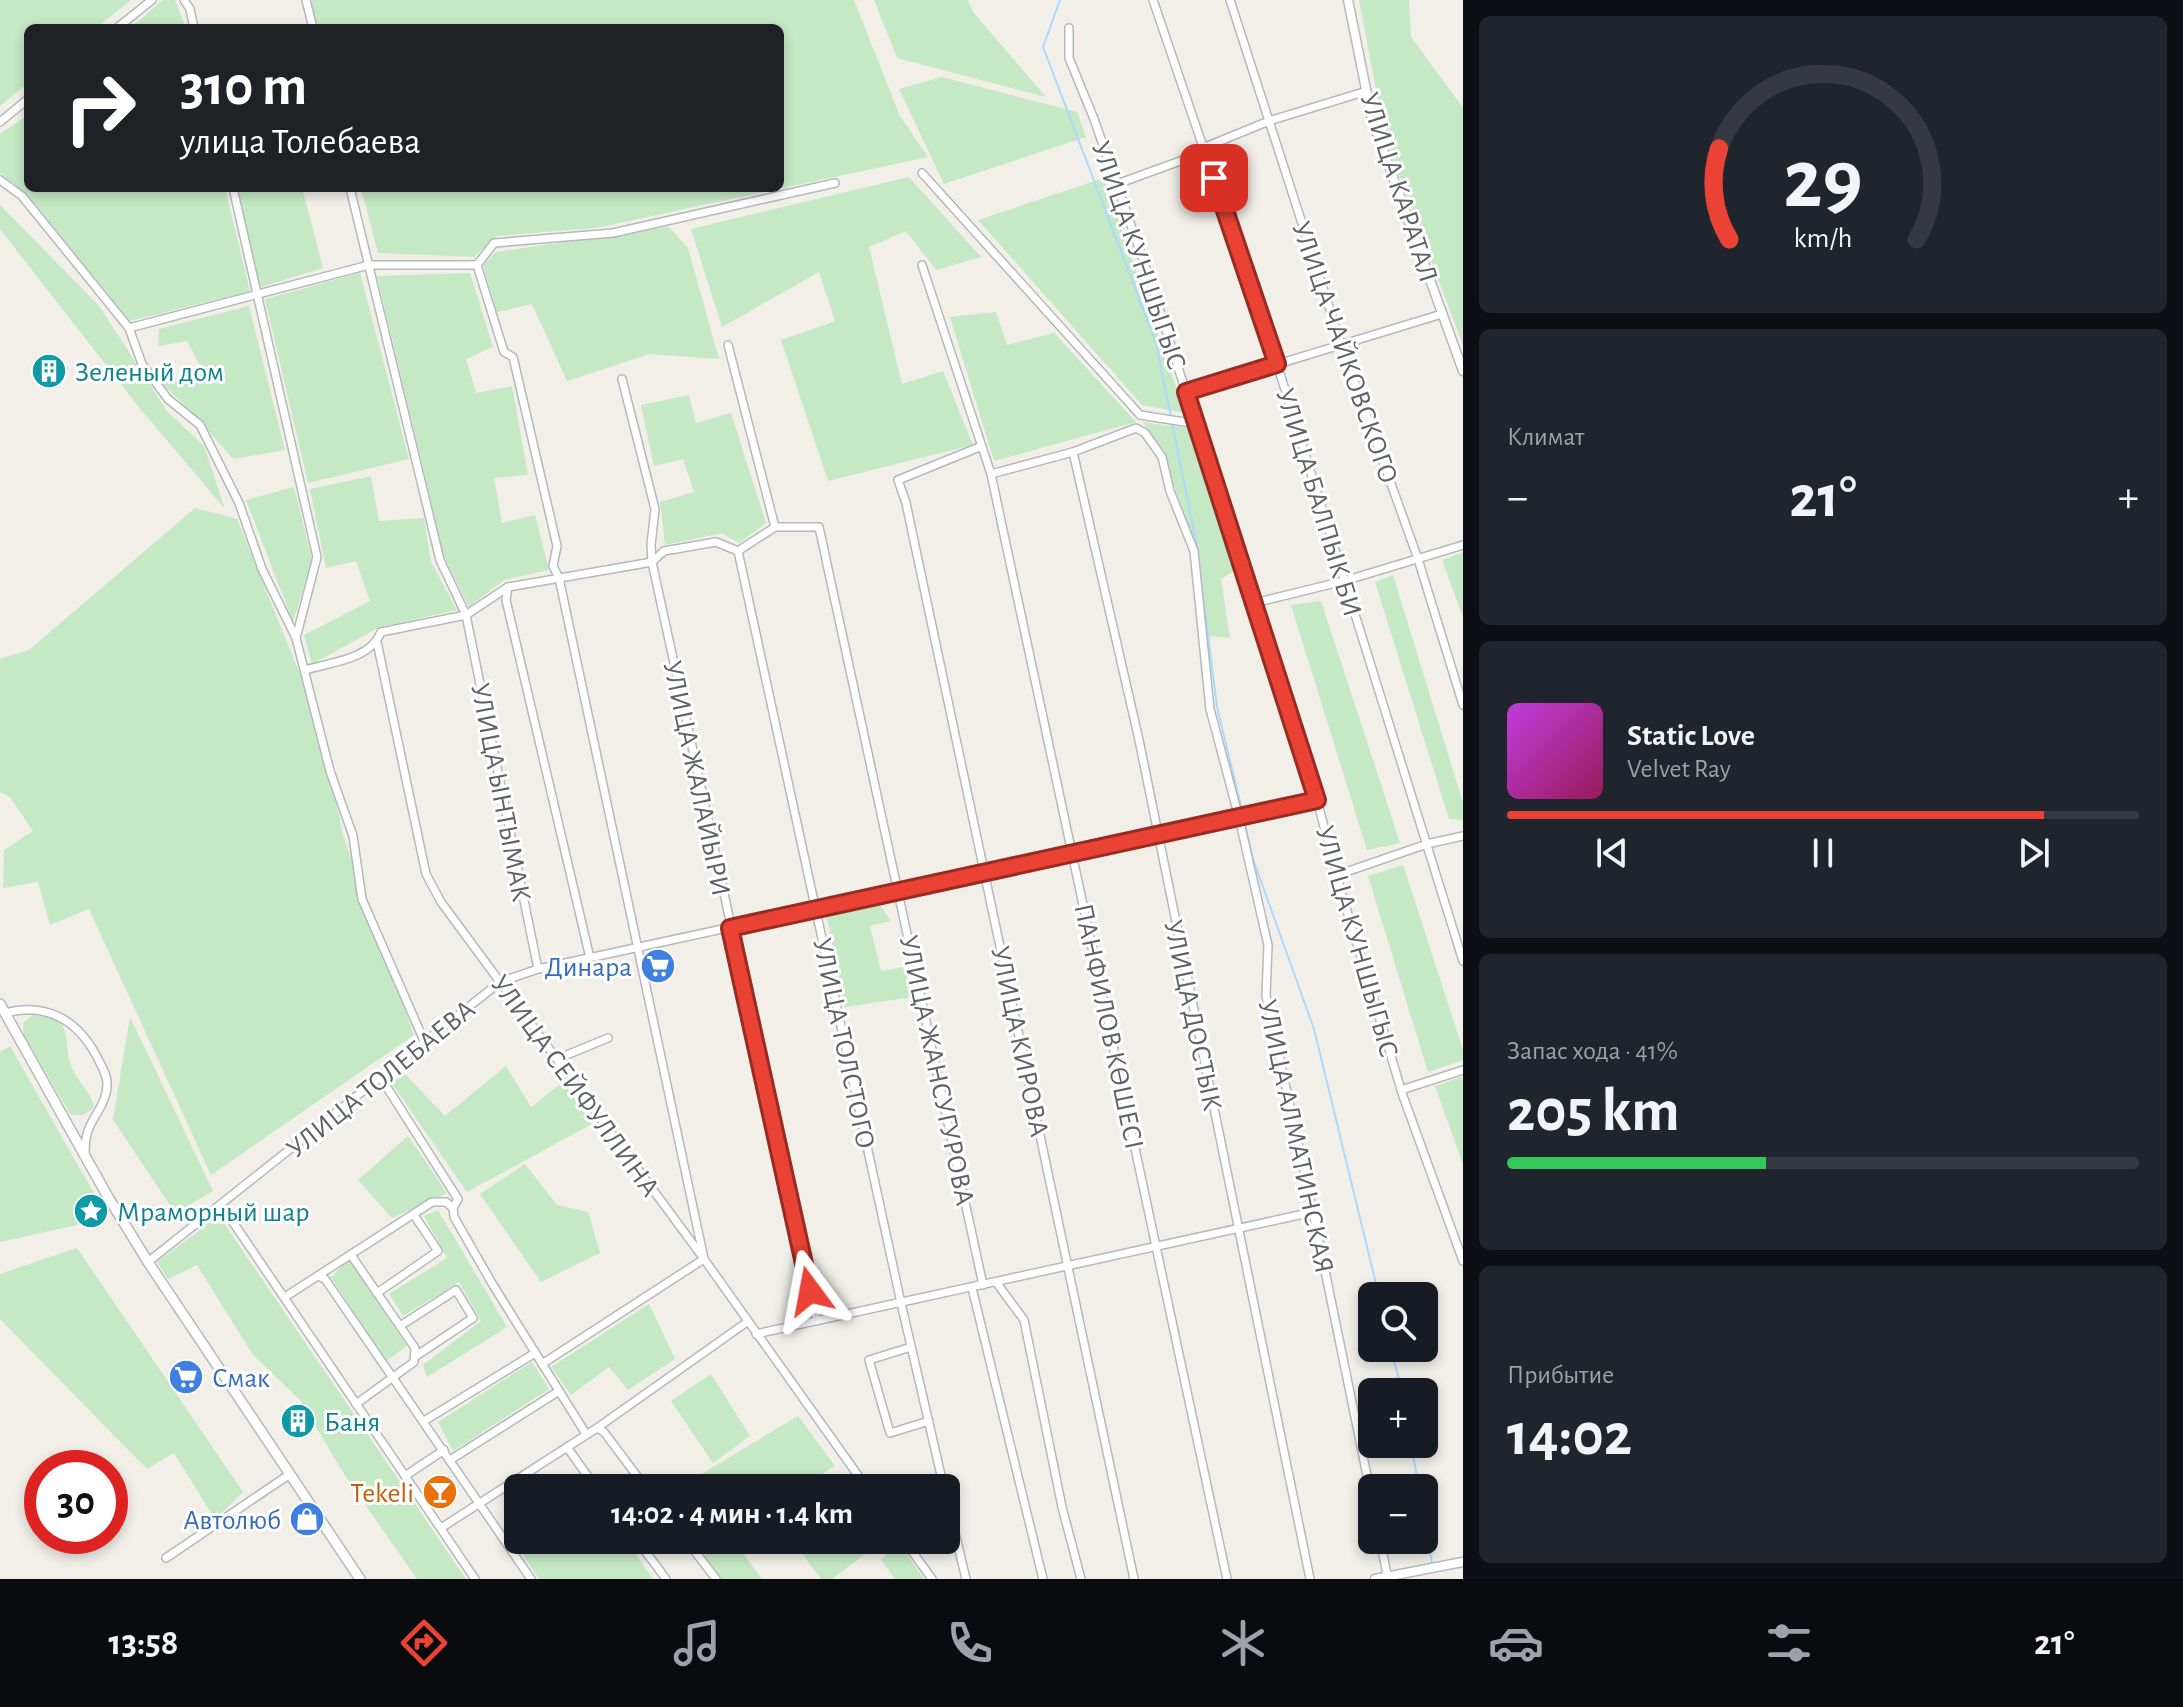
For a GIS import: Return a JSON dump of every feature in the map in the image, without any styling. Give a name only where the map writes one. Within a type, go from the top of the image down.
[{"type":"main road","points":[[3,1009],[148,1262],[360,1579]]},
{"type":"street","points":[[122,24],[152,0]]},
{"type":"street","points":[[184,0],[193,24]]},
{"type":"street","points":[[306,0],[312,24]]},
{"type":"street","name":"УЛИЦА БАЛПЫК БИ","points":[[1153,0],[1277,364],[1463,961]]},
{"type":"street","name":"УЛИЦА ЧАЙКОВСКОГО","points":[[1230,0],[1341,344],[1418,559],[1463,705]]},
{"type":"street","name":"УЛИЦА КАРАТАЛ","points":[[1348,0],[1372,119],[1463,371]]},
{"type":"street","name":"УЛИЦА КУНШЫГЫС","points":[[1069,28],[1069,58],[1117,184],[1197,424],[1317,800],[1401,1090],[1463,1261]]},
{"type":"street","points":[[1117,184],[1269,121],[1367,91]]},
{"type":"street","points":[[0,122],[24,102]]},
{"type":"street","points":[[922,173],[1140,415],[1197,424]]},
{"type":"street","points":[[0,180],[22,196],[129,328],[142,364],[168,399],[200,425],[239,503],[262,569],[296,638],[330,771],[353,836],[362,899],[425,1043]]},
{"type":"street","points":[[477,265],[494,243],[613,233],[835,183]]},
{"type":"street","points":[[234,192],[317,557],[296,638]]},
{"type":"street","name":"УЛИЦА ЫНТЫМАК","points":[[351,192],[440,560],[466,615],[538,969]]},
{"type":"street","points":[[129,328],[369,265],[477,265]]},
{"type":"street","points":[[477,265],[504,351],[513,357],[557,546],[553,566],[559,578],[704,1259],[542,1364]]},
{"type":"street","name":"ПАНФИЛОВ КӨШЕСІ","points":[[922,265],[991,474],[1227,1579]]},
{"type":"street","points":[[1186,392],[1442,314]]},
{"type":"street","points":[[305,670],[369,651],[381,632],[466,615],[508,587],[652,562],[664,551],[716,542],[738,551],[775,527],[728,345]]},
{"type":"street","name":"УЛИЦА ЖАЛАЙЫРИ","points":[[622,379],[655,509],[652,562],[817,1321]]},
{"type":"street","name":"УЛИЦА АЛМАТИНСКАЯ","points":[[1073,452],[1136,428],[1145,433],[1162,457],[1170,491],[1194,551],[1210,709],[1268,945],[1266,996],[1367,1474]]},
{"type":"street","name":"УЛИЦА КИРОВА","points":[[982,446],[898,480],[906,503],[1134,1579]]},
{"type":"street","points":[[991,474],[1073,452]]},
{"type":"street","name":"УЛИЦА ДОСТЫК","points":[[1073,452],[1139,740],[1310,1579]]},
{"type":"street","name":"УЛИЦА ЖАНСУГУРОВА","points":[[775,527],[819,527],[983,1285]]},
{"type":"street","points":[[1254,603],[1344,581],[1463,545]]},
{"type":"street","name":"УЛИЦА ТОЛСТОГО","points":[[738,551],[941,1474]]},
{"type":"street","points":[[508,587],[506,600],[590,958]]},
{"type":"street","name":"УЛИЦА СЕЙФУЛЛИНА","points":[[377,642],[426,874],[441,902],[704,1259],[857,1474]]},
{"type":"street","name":"УЛИЦА ТОЛЕБАЕВА","points":[[148,1262],[500,982],[538,969],[1317,800]]},
{"type":"street","points":[[1337,875],[1427,844],[1463,836]]},
{"type":"street","points":[[3,1009],[58,1014],[92,1046],[108,1085],[87,1132],[85,1155]]},
{"type":"street","points":[[557,1059],[608,1038]]},
{"type":"street","points":[[1401,1090],[1463,1070]]},
{"type":"street","points":[[381,1078],[458,1199],[453,1208],[454,1217],[586,1434]]},
{"type":"street","points":[[285,1297],[440,1200],[453,1208]]},
{"type":"street","points":[[222,1206],[475,1579]]},
{"type":"street","points":[[756,1334],[1313,1212]]},
{"type":"street","points":[[377,1293],[438,1251],[414,1215]]},
{"type":"street","points":[[351,1255],[415,1348],[416,1356],[414,1362],[356,1404]]},
{"type":"street","points":[[318,1276],[325,1279],[531,1579]]},
{"type":"street","points":[[996,1282],[1024,1320],[1062,1507],[1081,1579]]},
{"type":"street","points":[[972,1288],[1043,1579]]},
{"type":"street","points":[[400,1326],[456,1290],[473,1318],[416,1356]]},
{"type":"street","points":[[441,1528],[597,1428],[747,1322]]},
{"type":"street","points":[[911,1347],[869,1360],[890,1433],[929,1421]]},
{"type":"street","points":[[424,1421],[535,1353]]},
{"type":"street","points":[[450,1460],[559,1391]]},
{"type":"street","points":[[597,1428],[604,1432],[636,1474]]},
{"type":"street","points":[[567,1447],[586,1474]]},
{"type":"street","points":[[405,1476],[444,1450]]},
{"type":"street","points":[[166,1558],[290,1474]]},
{"type":"street","points":[[647,1554],[666,1579]]},
{"type":"street","points":[[697,1554],[716,1579]]},
{"type":"street","points":[[916,1554],[932,1579]]},
{"type":"street","points":[[959,1554],[966,1579]]},
{"type":"street","points":[[1383,1554],[1388,1578]]},
{"type":"street","points":[[1375,1579],[1463,1562]]},
{"type":"green space","points":[[0,0],[131,0],[101,24],[24,24],[24,86],[0,106]]},
{"type":"green space","points":[[163,0],[175,0],[184,24],[136,24]]},
{"type":"green space","points":[[311,0],[854,0],[900,116],[928,157],[784,188],[784,24],[317,24]]},
{"type":"green space","points":[[874,0],[968,0],[973,12],[1046,97],[897,58]]},
{"type":"green space","points":[[1359,0],[1409,0],[1411,37],[1463,108],[1463,345],[1385,138]]},
{"type":"green space","points":[[942,77],[1077,112],[1086,137],[944,184],[899,89]]},
{"type":"green space","points":[[24,117],[24,192],[0,173],[0,134]]},
{"type":"green space","points":[[909,177],[981,257],[936,270],[906,231],[869,247],[902,384],[943,371],[973,445],[828,481],[781,340],[835,321],[819,272],[722,327],[691,229]]},
{"type":"green space","points":[[1104,178],[1185,413],[1142,405],[978,220]]},
{"type":"green space","points":[[24,192],[226,192],[250,291],[130,321]]},
{"type":"green space","points":[[234,192],[303,192],[323,268],[261,287]]},
{"type":"green space","points":[[362,192],[764,192],[596,228],[497,236],[474,257],[378,253]]},
{"type":"green space","points":[[0,205],[99,306],[167,411],[204,446],[225,509],[138,406],[0,229]]},
{"type":"green space","points":[[669,227],[688,248],[719,359],[649,354],[567,381],[532,304],[497,312],[483,265],[496,252]]},
{"type":"green space","points":[[360,273],[409,459],[308,483],[265,299]]},
{"type":"green space","points":[[470,273],[493,347],[466,359],[476,393],[512,386],[528,475],[494,478],[502,523],[535,515],[549,570],[504,580],[469,607],[444,556],[377,276]]},
{"type":"green space","points":[[249,306],[285,450],[233,459],[161,382],[202,369],[187,341],[158,346],[159,329]]},
{"type":"green space","points":[[996,312],[1007,345],[1054,333],[1136,422],[994,461],[950,317]]},
{"type":"green space","points":[[689,395],[696,423],[731,413],[766,523],[739,543],[722,533],[665,545],[660,502],[694,492],[683,459],[654,466],[641,405]]},
{"type":"green space","points":[[1142,422],[1192,429],[1237,569],[1221,579],[1230,638],[1209,636],[1199,552],[1174,486],[1165,451]]},
{"type":"green space","points":[[371,476],[379,521],[424,518],[431,562],[457,610],[380,627],[312,664],[304,635],[370,601],[356,561],[326,568],[310,489]]},
{"type":"green space","points":[[294,487],[312,560],[293,622],[246,500]]},
{"type":"green space","points":[[195,508],[237,519],[317,716],[344,839],[414,1035],[211,1175],[89,909],[50,925],[38,882],[3,888],[4,850],[33,831],[10,797],[0,792],[0,659],[29,650]]},
{"type":"green space","points":[[1463,552],[1463,617],[1442,560]]},
{"type":"green space","points":[[1393,575],[1463,803],[1463,820],[1449,819],[1375,582]]},
{"type":"green space","points":[[1321,601],[1400,843],[1367,850],[1291,605]]},
{"type":"green space","points":[[1403,865],[1463,1050],[1463,1060],[1428,1072],[1368,876]]},
{"type":"green space","points":[[877,901],[891,921],[870,926],[881,971],[903,967],[913,997],[845,1007],[826,914]]},
{"type":"green space","points":[[33,1015],[59,1020],[63,1026],[72,1068],[94,1107],[86,1114],[70,1114],[24,1035],[23,1023]]},
{"type":"green space","points":[[130,1017],[213,1191],[175,1213],[113,1120]]},
{"type":"green space","points":[[10,1046],[108,1218],[0,1242],[0,1052]]},
{"type":"green space","points":[[506,1066],[531,1107],[563,1082],[592,1124],[467,1192],[393,1085],[402,1071],[445,1116]]},
{"type":"green space","points":[[1461,1077],[1463,1083],[1463,1165],[1435,1086]]},
{"type":"green space","points":[[408,1136],[447,1193],[392,1218],[358,1180]]},
{"type":"green space","points":[[525,1164],[557,1205],[588,1212],[600,1253],[541,1282],[480,1194]]},
{"type":"green space","points":[[438,1210],[507,1327],[427,1377],[423,1365],[481,1321],[459,1282],[403,1316],[389,1294],[447,1258],[424,1216]]},
{"type":"green space","points":[[219,1216],[466,1579],[417,1579],[344,1474],[300,1400],[253,1355],[197,1265],[168,1279],[157,1262]]},
{"type":"green space","points":[[77,1248],[243,1492],[215,1519],[174,1453],[147,1469],[0,1319],[0,1274]]},
{"type":"green space","points":[[349,1260],[407,1346],[386,1361],[331,1277]]},
{"type":"green space","points":[[649,1304],[675,1359],[628,1390],[609,1367],[571,1395],[551,1367]]},
{"type":"green space","points":[[532,1362],[549,1389],[453,1451],[438,1422]]},
{"type":"green space","points":[[711,1374],[750,1436],[713,1463],[671,1401]]},
{"type":"green space","points":[[798,1416],[835,1466],[823,1474],[701,1474]]},
{"type":"green space","points":[[523,1554],[636,1554],[653,1579],[539,1579]]},
{"type":"green space","points":[[743,1554],[762,1579],[722,1579],[703,1556]]},
{"type":"green space","points":[[802,1554],[865,1554],[832,1579],[821,1579]]},
{"type":"green space","points":[[887,1554],[907,1554],[924,1579],[895,1579],[881,1559]]},
{"type":"waterway","points":[[1060,0],[1043,47],[1156,343],[1171,417]]},
{"type":"waterway","points":[[1172,423],[1197,546],[1217,707],[1243,814]]},
{"type":"waterway","points":[[1244,820],[1253,859],[1314,1029],[1376,1282]]},
{"type":"waterway","points":[[1394,1362],[1398,1378]]},
{"type":"waterway","points":[[1414,1458],[1416,1474]]},
{"type":"waterway","points":[[1430,1554],[1432,1563]]},
{"type":"place","name":"Зеленый дом","points":[[49,371]]},
{"type":"place","name":"Динара","points":[[658,966]]},
{"type":"place","name":"Мраморный шар","points":[[91,1211]]},
{"type":"place","name":"Смак","points":[[186,1377]]},
{"type":"place","name":"Баня","points":[[298,1421]]},
{"type":"place","name":"Tekeli","points":[[440,1492]]},
{"type":"place","name":"Автолюб","points":[[307,1519]]},
{"type":"route","points":[[810,1291],[730,928],[1317,800],[1186,392],[1277,364],[1214,178]]}]
